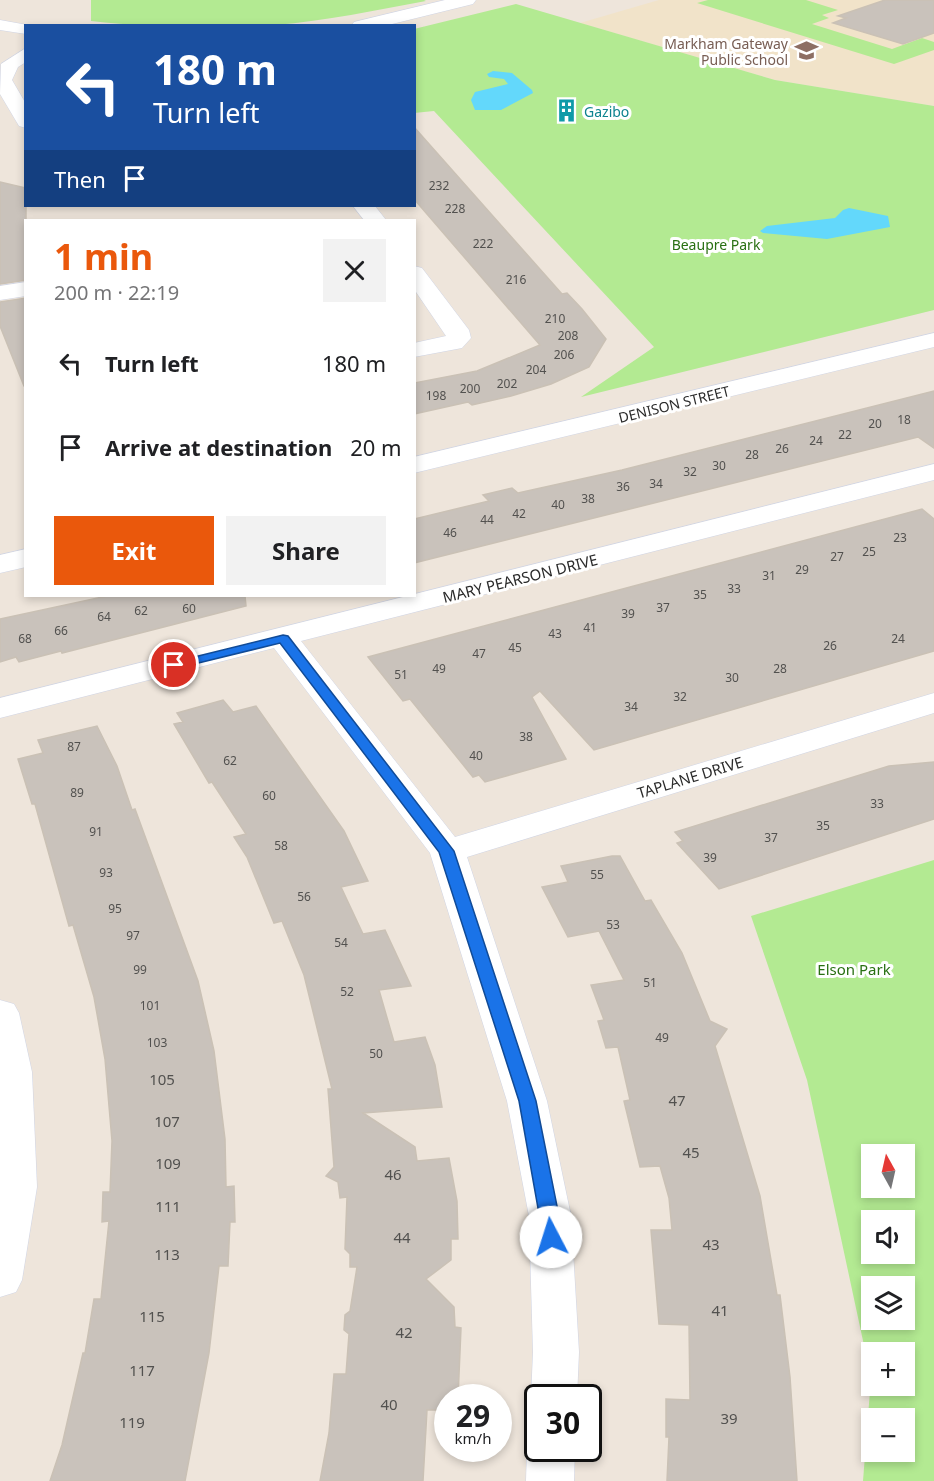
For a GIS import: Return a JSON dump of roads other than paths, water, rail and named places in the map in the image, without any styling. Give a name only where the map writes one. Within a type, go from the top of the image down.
[{"type":"street","points":[[368,24],[467,0]]},
{"type":"street","points":[[0,25],[24,29]]},
{"type":"street","points":[[24,55],[10,64],[2,80],[24,118]]},
{"type":"street","points":[[365,207],[374,219]]},
{"type":"street","points":[[416,276],[457,330],[459,338],[453,343],[416,350]]},
{"type":"street","points":[[0,293],[24,289]]},
{"type":"street","name":"DENISON STREET","points":[[416,465],[934,340]]},
{"type":"street","name":"MARY PEARSON DRIVE","points":[[0,708],[283,639],[934,472]]},
{"type":"street","points":[[0,564],[24,558]]},
{"type":"street","points":[[283,639],[447,851],[524,1091],[550,1216],[556,1352],[555,1384]]},
{"type":"street","name":"TAPLANE DRIVE","points":[[447,851],[934,703]]},
{"type":"street","points":[[0,1013],[12,1072],[16,1186],[0,1280]]},
{"type":"street","points":[[550,1481],[551,1462]]},
{"type":"water","points":[[493,71],[512,73],[533,93],[501,110],[475,110],[471,100],[475,92],[508,84],[504,79],[489,77],[487,74]]},
{"type":"water","points":[[849,208],[888,216],[890,227],[827,239],[760,231],[767,226],[835,218],[843,210]]},
{"type":"place","name":"Markham Gateway Public School","points":[[806,51]]},
{"type":"place","name":"Gazibo","points":[[566,111]]},
{"type":"park label","name":"Beaupre Park","points":[[716,244]]},
{"type":"park label","name":"Elson Park","points":[[854,969]]}]
